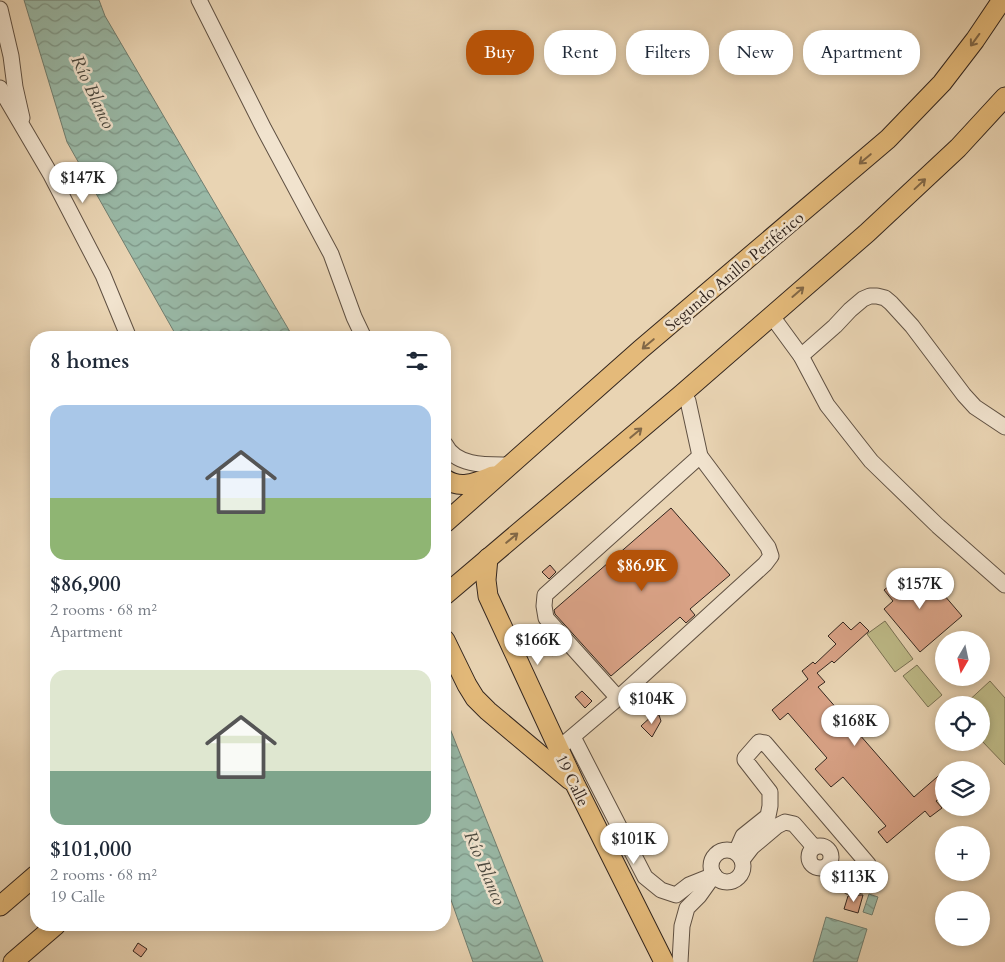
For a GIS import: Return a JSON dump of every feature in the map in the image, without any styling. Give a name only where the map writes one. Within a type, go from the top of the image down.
[{"type":"main road","name":"Segundo Anillo Periférico","points":[[451,518],[641,350],[888,139],[942,83],[975,40],[1002,0]]},
{"type":"main road","points":[[451,589],[682,394],[867,233],[958,148],[1005,97]]},
{"type":"main road","points":[[451,482],[464,485],[476,483],[507,468]]},
{"type":"main road","name":"19 Calle","points":[[488,558],[486,580],[488,596],[574,784],[664,962]]},
{"type":"main road","points":[[451,591],[472,590],[488,596]]},
{"type":"main road","points":[[451,652],[474,698],[574,784]]},
{"type":"main road","points":[[0,906],[30,880]]},
{"type":"main road","points":[[13,962],[49,931]]},
{"type":"street","points":[[198,0],[331,254],[361,331]]},
{"type":"street","points":[[0,9],[25,132]]},
{"type":"street","points":[[0,88],[51,175],[103,276],[126,331]]},
{"type":"street","points":[[801,356],[863,300],[870,296],[885,298],[892,303],[912,326],[964,395],[976,407],[1005,427]]},
{"type":"street","points":[[771,315],[801,356],[827,405],[871,461],[938,526],[1005,585]]},
{"type":"street","points":[[558,750],[618,698],[765,564],[771,556],[768,547],[700,456],[688,401],[682,394]]},
{"type":"street","points":[[451,452],[462,461],[507,468]]},
{"type":"street","points":[[618,698],[546,618],[545,595],[700,456]]},
{"type":"street","points":[[573,737],[645,877],[661,890],[676,895],[689,885],[714,875]]},
{"type":"street","points":[[739,856],[730,850],[725,850],[716,855],[712,865],[714,875],[728,882],[736,879],[742,873],[743,866],[739,856],[743,836],[768,816],[770,792],[745,760],[759,742],[763,742],[772,750],[868,864],[872,873],[868,880],[858,887],[850,887],[828,865],[822,869],[816,868],[810,864],[808,856],[814,847],[794,824],[785,822],[777,826],[739,856]]},
{"type":"street","points":[[680,962],[682,926],[687,908],[699,896],[714,875]]},
{"type":"shaded area","points":[[885,621],[913,659],[895,672],[867,634]]},
{"type":"shaded area","points":[[917,665],[942,695],[935,696],[935,701],[928,707],[903,676]]},
{"type":"shaded area","points":[[990,681],[1005,698],[1005,765],[990,749],[990,696],[974,696],[985,686],[990,686]]},
{"type":"water","name":"Río Blanco","points":[[24,0],[99,0],[105,16],[289,331],[174,331],[67,142]]},
{"type":"water","name":"Río Blanco","points":[[451,731],[543,962],[473,962],[451,900]]},
{"type":"water","points":[[869,894],[878,897],[872,915],[863,912]]},
{"type":"water","points":[[826,917],[867,929],[857,962],[813,962]]},
{"type":"building","points":[[671,508],[730,575],[690,609],[695,615],[686,623],[680,617],[611,676],[555,614],[554,610]]},
{"type":"building","points":[[550,565],[556,572],[549,579],[542,572]]},
{"type":"building","points":[[906,572],[915,583],[926,574],[962,616],[944,631],[935,631],[935,639],[920,652],[884,609],[893,601],[884,590]]},
{"type":"building","points":[[843,622],[851,630],[860,622],[869,631],[834,663],[832,661],[817,673],[825,682],[818,687],[914,797],[935,779],[935,813],[930,817],[925,811],[887,843],[878,832],[886,826],[843,777],[831,787],[815,769],[827,758],[788,713],[780,720],[772,710],[808,679],[802,671],[813,662],[815,664],[836,644],[828,636]]},
{"type":"building","points":[[550,636],[561,648],[552,656],[541,644]]},
{"type":"building","points":[[582,691],[592,701],[585,708],[575,697]]},
{"type":"building","points":[[654,714],[659,715],[661,721],[652,737],[641,726]]},
{"type":"building","points":[[863,895],[858,913],[844,909],[848,896]]},
{"type":"building","points":[[138,943],[147,949],[141,957],[133,951]]}]
